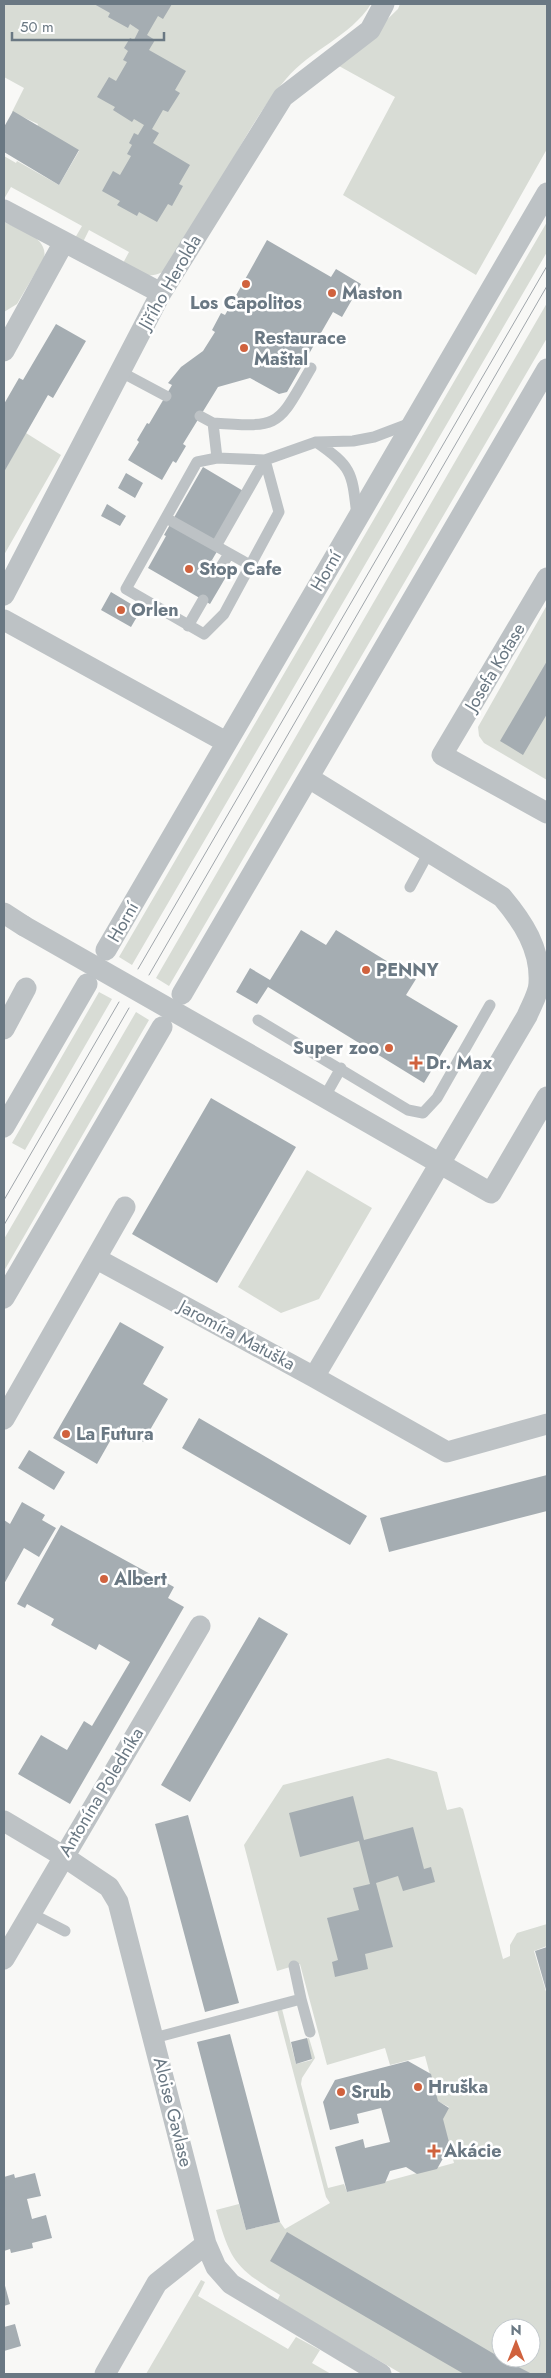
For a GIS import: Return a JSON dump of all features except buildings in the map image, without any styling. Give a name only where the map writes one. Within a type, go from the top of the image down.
[{"type":"street","name":"Jiřího Herolda","points":[[4,595],[121,372],[160,293],[283,97],[370,30],[384,4]]},
{"type":"street","name":"Horní","points":[[106,950],[547,193]]},
{"type":"street","points":[[4,210],[160,293]]},
{"type":"street","points":[[7,339],[64,242]]},
{"type":"street","points":[[182,994],[547,369]]},
{"type":"street","name":"Josefa Kotase","points":[[547,578],[442,755],[547,813]]},
{"type":"street","points":[[4,620],[226,742]]},
{"type":"street","points":[[309,778],[502,897],[522,920],[537,955],[539,985],[527,1016],[314,1376]]},
{"type":"street","points":[[4,913],[491,1193],[547,1097]]},
{"type":"street","points":[[4,1126],[87,984]]},
{"type":"street","points":[[4,1029],[26,988]]},
{"type":"street","points":[[4,1298],[162,1027]]},
{"type":"street","points":[[4,1419],[125,1207]]},
{"type":"street","name":"Jaromíra Matuška","points":[[97,1259],[314,1376],[448,1452],[547,1424]]},
{"type":"street","name":"Antonína Poledníka","points":[[4,1959],[200,1626]]},
{"type":"street","name":"Aloise Gavlase","points":[[4,1821],[63,1856],[109,1887],[118,1902],[206,2244],[216,2267],[231,2284],[381,2374]]},
{"type":"street","points":[[105,2374],[157,2283],[206,2244]]},
{"type":"lane","points":[[200,416],[213,423],[255,426],[271,423],[281,416],[311,368]]},
{"type":"lane","points":[[121,372],[166,396]]},
{"type":"lane","points":[[265,460],[279,512],[224,614],[204,634],[126,589],[197,462],[217,458],[265,460],[316,442],[352,441],[374,437],[413,422]]},
{"type":"lane","points":[[213,423],[217,458]]},
{"type":"lane","points":[[316,442],[339,458],[346,466],[351,478],[357,518]]},
{"type":"lane","points":[[216,546],[265,460]]},
{"type":"lane","points":[[166,518],[250,565]]},
{"type":"lane","points":[[222,565],[229,554]]},
{"type":"lane","points":[[188,626],[203,600]]},
{"type":"lane","points":[[410,887],[429,852]]},
{"type":"lane","points":[[258,1020],[408,1110],[423,1113],[437,1098],[490,1005]]},
{"type":"lane","points":[[324,1098],[340,1068]]},
{"type":"lane","points":[[30,1913],[65,1931]]},
{"type":"lane","points":[[294,1966],[310,2032]]},
{"type":"lane","points":[[154,2038],[302,1999]]},
{"type":"shaded area","points":[[4,4],[371,4],[352,25],[307,59],[286,79],[250,130],[169,268],[156,274],[146,275],[122,265],[129,252],[89,230],[83,242],[75,238],[82,226],[11,187],[4,199],[4,156],[16,163],[17,161],[59,185],[79,151],[37,127],[38,124],[12,112],[24,88],[4,77]]},
{"type":"shaded area","points":[[400,4],[547,4],[547,149],[476,275],[343,195],[395,97],[339,66],[398,9]]},
{"type":"shaded area","points":[[4,222],[37,239],[42,244],[44,258],[17,304],[4,312]]},
{"type":"shaded area","points":[[547,222],[547,252],[132,965],[119,957]]},
{"type":"shaded area","points":[[547,303],[547,338],[169,986],[156,978]]},
{"type":"shaded area","points":[[26,433],[61,455],[4,555],[4,471]]},
{"type":"shaded area","points":[[547,605],[547,780],[484,743],[479,736],[478,727]]},
{"type":"shaded area","points":[[99,992],[112,999],[25,1150],[12,1143]]},
{"type":"shaded area","points":[[136,1012],[149,1020],[4,1271],[4,1239]]},
{"type":"shaded area","points":[[307,1170],[372,1208],[319,1299],[281,1313],[238,1287]]},
{"type":"shaded area","points":[[388,1758],[437,1772],[447,1810],[460,1807],[463,1809],[503,1959],[510,1956],[510,1945],[517,1933],[547,1924],[547,1946],[534,1951],[547,1995],[547,2374],[402,2374],[277,2301],[280,2295],[253,2277],[236,2261],[226,2241],[216,2210],[239,2204],[246,2230],[280,2222],[285,2229],[330,2203],[326,2197],[277,2010],[282,2009],[296,2064],[312,2060],[306,2039],[309,2038],[315,2058],[302,2078],[301,2084],[328,2188],[344,2184],[347,2192],[454,2163],[442,2119],[449,2107],[437,2101],[425,2056],[390,2065],[385,2048],[327,2065],[300,1964],[277,1971],[244,1845],[283,1785]]},
{"type":"shaded area","points":[[201,2280],[205,2282],[198,2296],[288,2349],[296,2337],[320,2350],[312,2363],[331,2374],[146,2374]]},
{"type":"tram line","points":[[138,969],[547,266]]},
{"type":"tram line","points":[[149,975],[547,286]]},
{"type":"tram line","points":[[4,1200],[119,1002]]},
{"type":"tram line","points":[[4,1225],[129,1008]]},
{"type":"place","name":"Los Capolitos","points":[[246,284]]},
{"type":"place","name":"Maston","points":[[332,293]]},
{"type":"place","name":"Restaurace Maštal","points":[[244,348]]},
{"type":"place","name":"Stop Cafe","points":[[189,569]]},
{"type":"place","name":"Orlen","points":[[121,610]]},
{"type":"place","name":"PENNY","points":[[366,970]]},
{"type":"place","name":"Super zoo","points":[[389,1048]]},
{"type":"place","name":"Dr. Max","points":[[416,1063]]},
{"type":"place","name":"La Futura","points":[[66,1434]]},
{"type":"place","name":"Albert","points":[[104,1579]]},
{"type":"place","name":"Hruška","points":[[418,2087]]},
{"type":"place","name":"Srub","points":[[341,2092]]},
{"type":"place","name":"Akácie","points":[[434,2151]]}]
